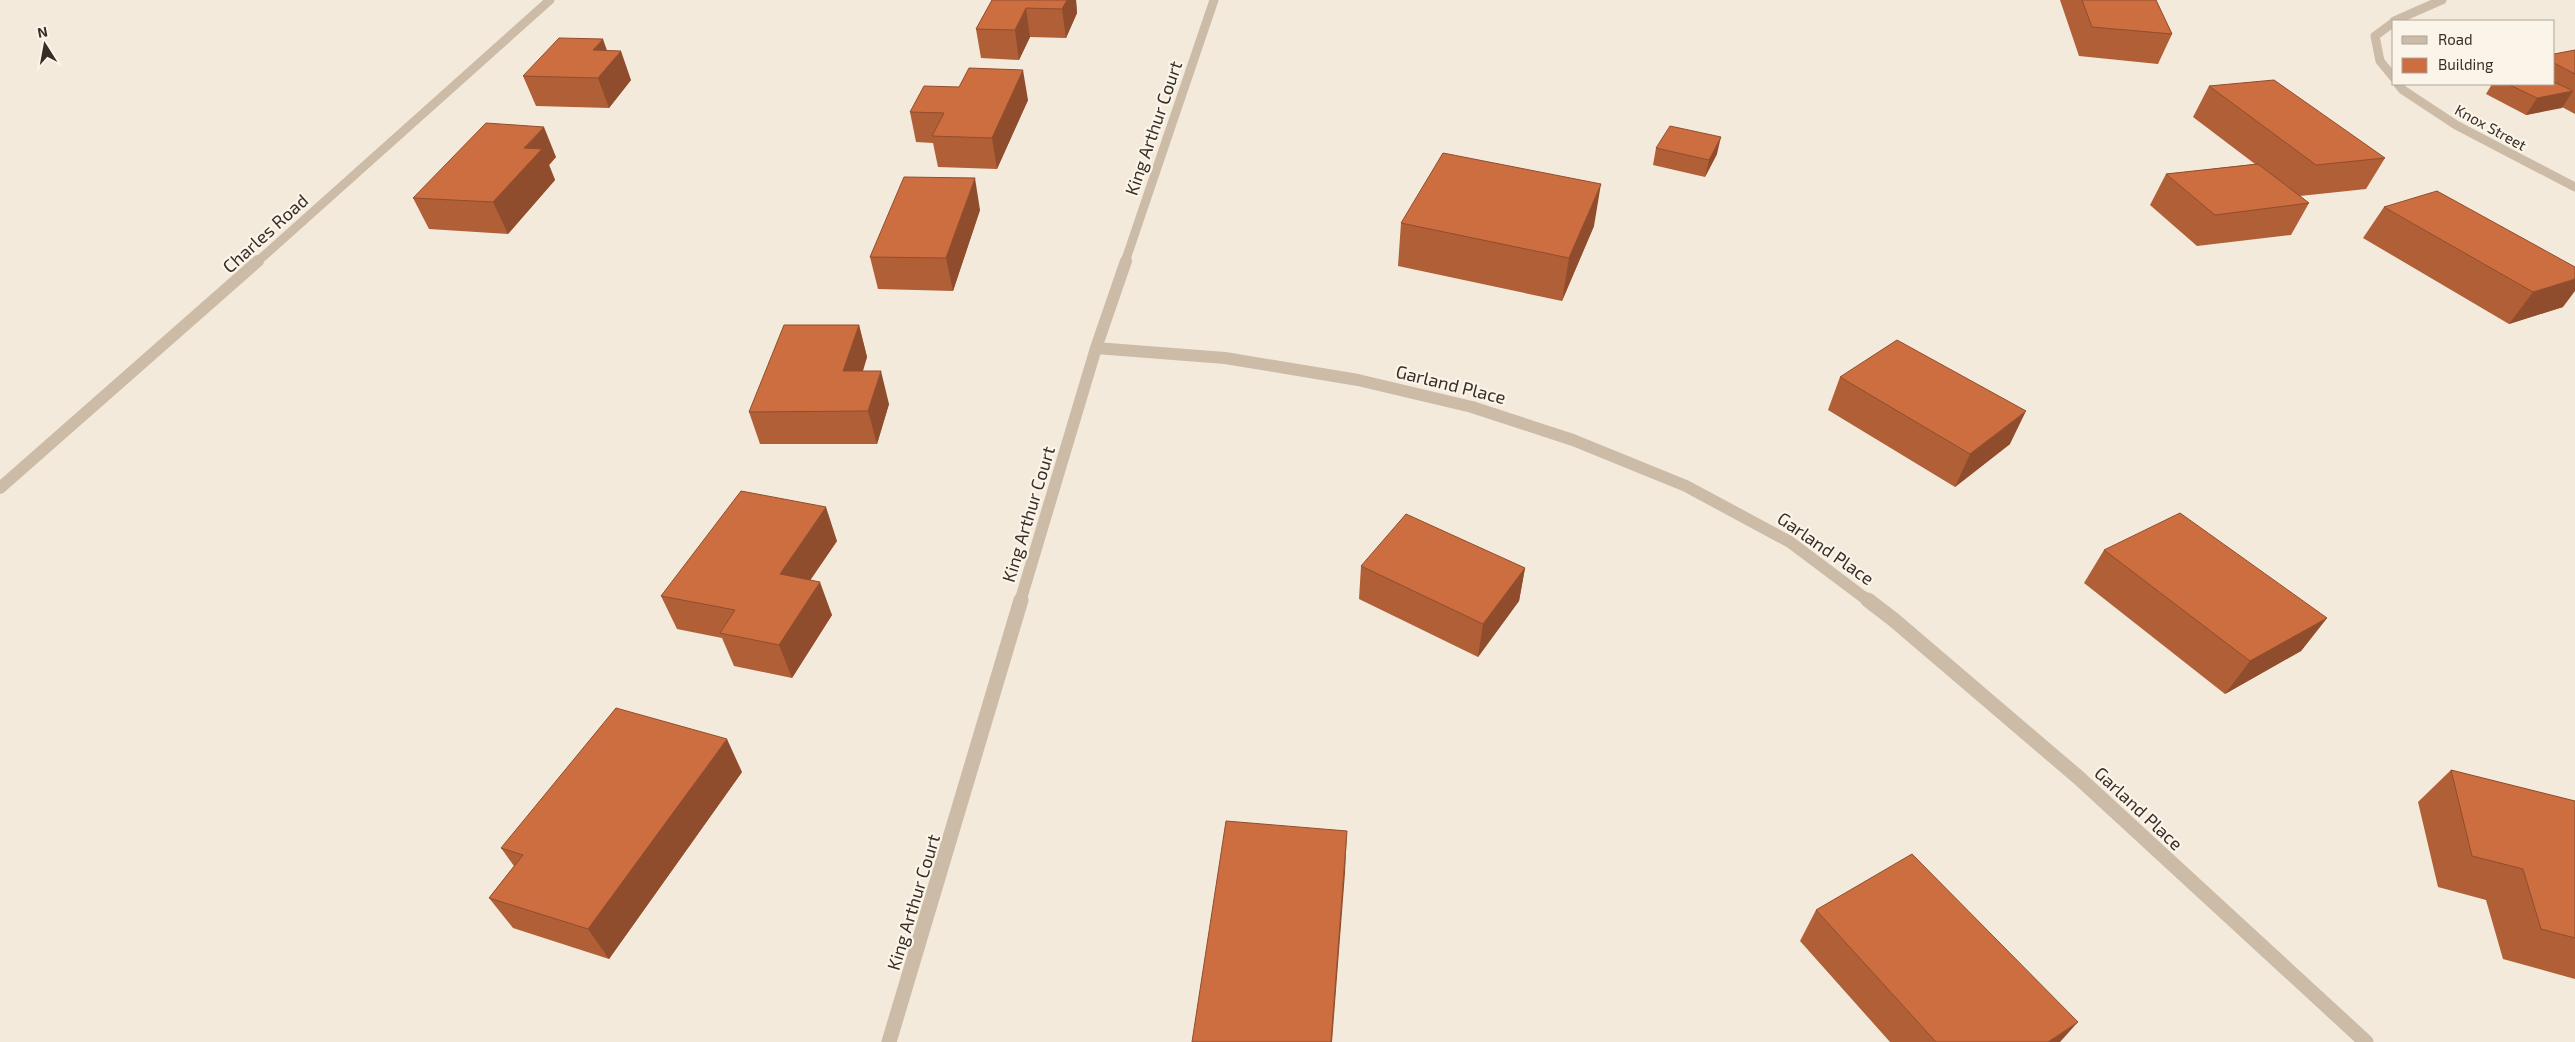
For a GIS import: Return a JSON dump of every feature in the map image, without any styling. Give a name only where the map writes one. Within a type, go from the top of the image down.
[{"type":"street","name":"Charles Road","points":[[0,488],[110,393],[550,0]]},
{"type":"street","name":"King Arthur Court","points":[[889,1042],[1096,348],[1214,0]]},
{"type":"street","points":[[2396,20],[2442,0]]},
{"type":"street","points":[[2392,23],[2375,36],[2380,61],[2392,76]]},
{"type":"street","name":"Knox Street","points":[[2399,85],[2402,90],[2456,125],[2575,187]]},
{"type":"street","name":"Garland Place","points":[[1096,348],[1225,358],[1358,380],[1472,406],[1573,440],[1686,486],[1790,542],[1894,620],[2079,778],[2366,1042]]},
{"type":"building","points":[[992,0],[1067,0],[1062,9],[1026,8],[1015,30],[976,29]]},
{"type":"building","points":[[2082,0],[2156,0],[2172,34],[2092,27]]},
{"type":"building","points":[[559,38],[603,39],[593,50],[621,51],[598,78],[523,76]]},
{"type":"building","points":[[2575,50],[2575,74],[2555,64],[2555,54]]},
{"type":"building","points":[[969,68],[1023,70],[992,138],[932,136],[944,113],[910,112],[924,86],[959,87]]},
{"type":"building","points":[[2274,80],[2385,158],[2316,165],[2209,86]]},
{"type":"building","points":[[2555,82],[2573,91],[2537,98],[2510,85],[2555,85]]},
{"type":"building","points":[[486,123],[544,127],[524,148],[542,149],[493,202],[413,198]]},
{"type":"building","points":[[1670,126],[1721,137],[1709,160],[1656,148]]},
{"type":"building","points":[[1443,153],[1601,184],[1569,258],[1401,223]]},
{"type":"building","points":[[2258,164],[2309,203],[2215,215],[2166,174]]},
{"type":"building","points":[[904,177],[975,178],[946,258],[870,257]]},
{"type":"building","points":[[2437,191],[2575,267],[2575,279],[2533,292],[2384,207]]},
{"type":"building","points":[[784,325],[859,325],[843,371],[881,371],[868,411],[749,412]]},
{"type":"building","points":[[1897,340],[2026,411],[1970,454],[1840,377]]},
{"type":"building","points":[[741,491],[826,507],[780,574],[820,582],[779,645],[720,633],[735,610],[661,596]]},
{"type":"building","points":[[2180,513],[2327,618],[2250,661],[2104,550]]},
{"type":"building","points":[[1406,514],[1525,568],[1483,624],[1361,566]]},
{"type":"building","points":[[616,708],[727,739],[588,929],[489,898],[523,855],[501,848]]},
{"type":"building","points":[[2451,770],[2575,801],[2575,938],[2541,929],[2523,869],[2472,856]]},
{"type":"building","points":[[1226,821],[1347,831],[1331,1042],[1192,1042]]},
{"type":"building","points":[[1912,854],[2078,1022],[2048,1042],[1936,1042],[1816,910]]}]
